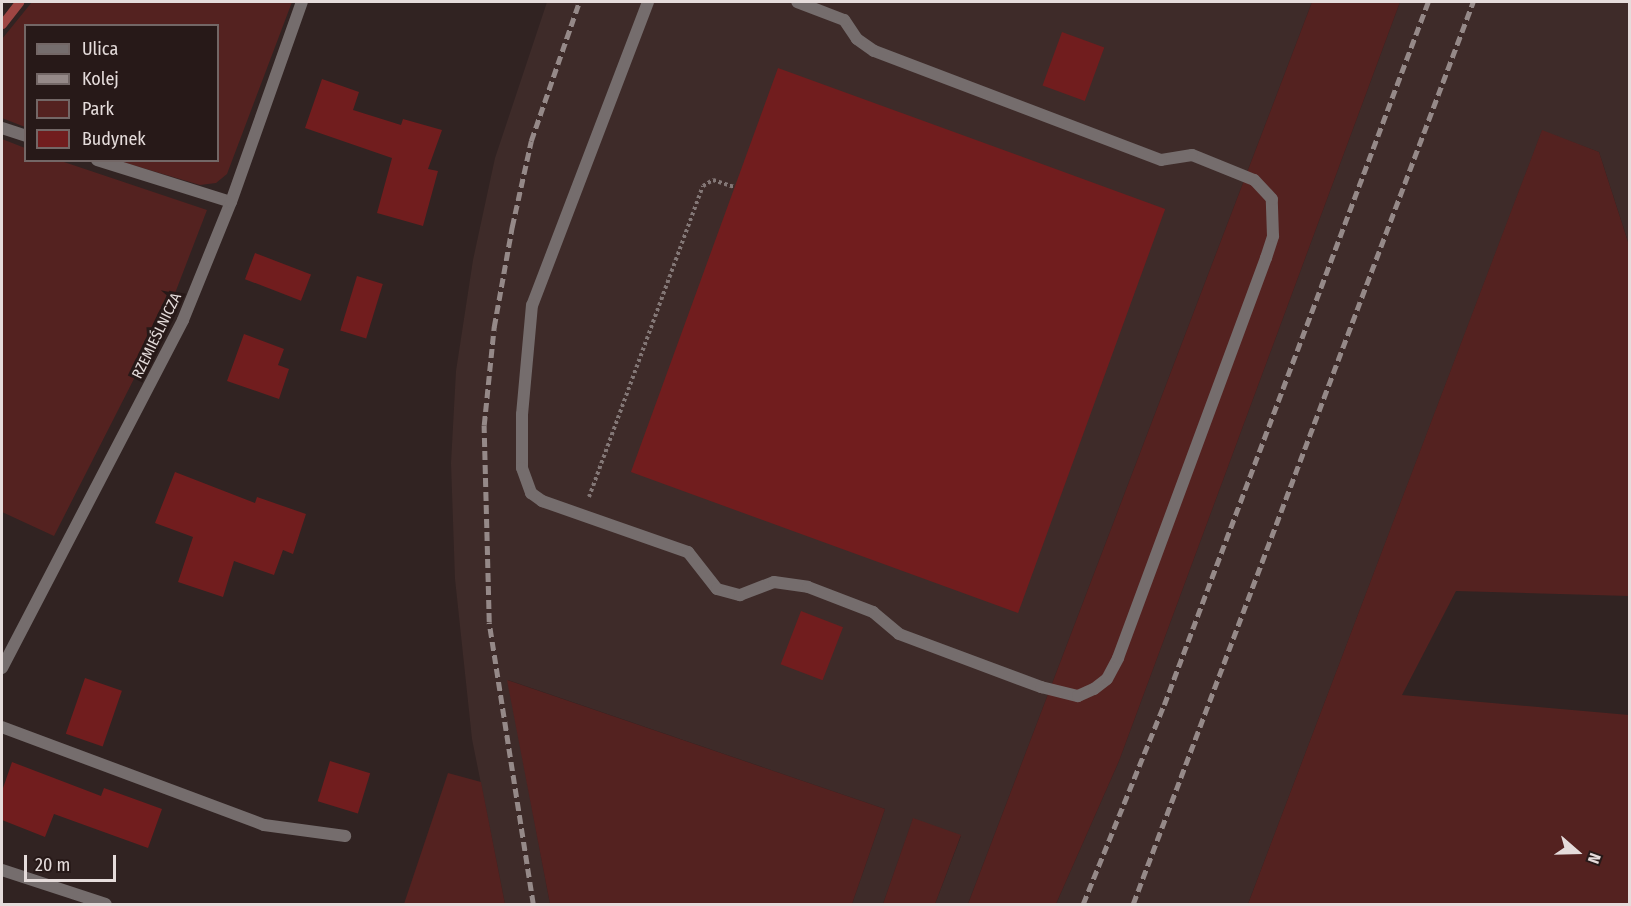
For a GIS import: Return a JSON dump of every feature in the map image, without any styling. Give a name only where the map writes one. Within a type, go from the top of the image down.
[{"type":"street","name":"RZEMIEŚLNICZA","points":[[2,668],[183,321],[231,202],[302,2]]},
{"type":"street","points":[[648,2],[532,305],[522,414],[525,481],[531,494],[542,501],[688,552],[717,589],[740,595],[774,582],[808,587],[873,612],[898,634],[1065,694],[1078,696],[1094,689],[1107,679],[1118,658],[1266,258],[1273,236],[1272,199],[1254,180],[1192,154],[1161,160],[873,51],[857,39],[844,20],[797,2]]},
{"type":"street","points":[[2,128],[24,135]]},
{"type":"street","points":[[103,162],[231,202]]},
{"type":"street","points":[[2,727],[264,825],[345,836]]},
{"type":"street","points":[[2,870],[106,904]]},
{"type":"path","points":[[583,515],[703,186],[713,180],[734,187]]},
{"type":"shaded area","points":[[547,2],[1312,2],[968,904],[935,904],[961,836],[913,819],[883,904],[852,904],[885,809],[508,680],[550,904],[505,904],[472,739],[455,579],[451,463],[456,371],[473,260],[495,158]]},
{"type":"shaded area","points":[[1400,2],[1629,2],[1629,245],[1599,152],[1542,131],[1248,904],[1056,904],[1119,761]]},
{"type":"green space","points":[[32,2],[292,2],[227,174],[216,183],[200,185],[122,162],[219,162],[219,24],[24,24],[24,127],[2,118],[2,39]]},
{"type":"green space","points":[[1312,2],[1400,2],[1119,761],[1056,904],[968,904]]},
{"type":"green space","points":[[1542,130],[1599,152],[1629,245],[1629,596],[1456,591],[1402,695],[1629,715],[1629,904],[1248,904]]},
{"type":"green space","points":[[2,139],[24,148],[24,162],[64,162],[207,210],[167,314],[54,536],[2,512]]},
{"type":"green space","points":[[507,680],[885,809],[852,904],[550,904]]},
{"type":"green space","points":[[448,773],[481,782],[505,904],[404,904]]},
{"type":"green space","points":[[913,818],[961,835],[935,904],[883,904]]},
{"type":"building","points":[[1062,32],[1104,47],[1085,101],[1043,86]]},
{"type":"building","points":[[778,68],[1165,209],[1018,613],[631,472]]},
{"type":"building","points":[[322,79],[359,92],[353,110],[401,125],[403,119],[442,130],[428,169],[438,171],[423,226],[377,213],[392,158],[305,128]]},
{"type":"building","points":[[255,253],[311,275],[301,301],[245,279]]},
{"type":"building","points":[[357,276],[383,284],[366,338],[340,331]]},
{"type":"building","points":[[244,334],[284,349],[278,365],[289,369],[279,399],[227,381]]},
{"type":"building","points":[[175,472],[255,503],[257,497],[306,514],[293,554],[283,550],[274,575],[234,561],[223,597],[178,582],[193,537],[155,523]]},
{"type":"building","points":[[801,611],[843,627],[823,680],[781,664]]},
{"type":"building","points":[[85,678],[122,691],[103,746],[66,734]]},
{"type":"building","points":[[330,761],[370,773],[358,813],[318,801]]},
{"type":"building","points":[[12,762],[101,796],[104,788],[162,809],[148,848],[54,814],[45,837],[2,820],[2,791]]},
{"type":"waterway","points":[[2,24],[19,2]]},
{"type":"railway","points":[[533,904],[489,622],[484,425],[494,327],[512,227],[531,141],[579,2]]},
{"type":"railway","points":[[1083,904],[1164,705],[1428,2]]},
{"type":"railway","points":[[1133,904],[1473,2]]}]
